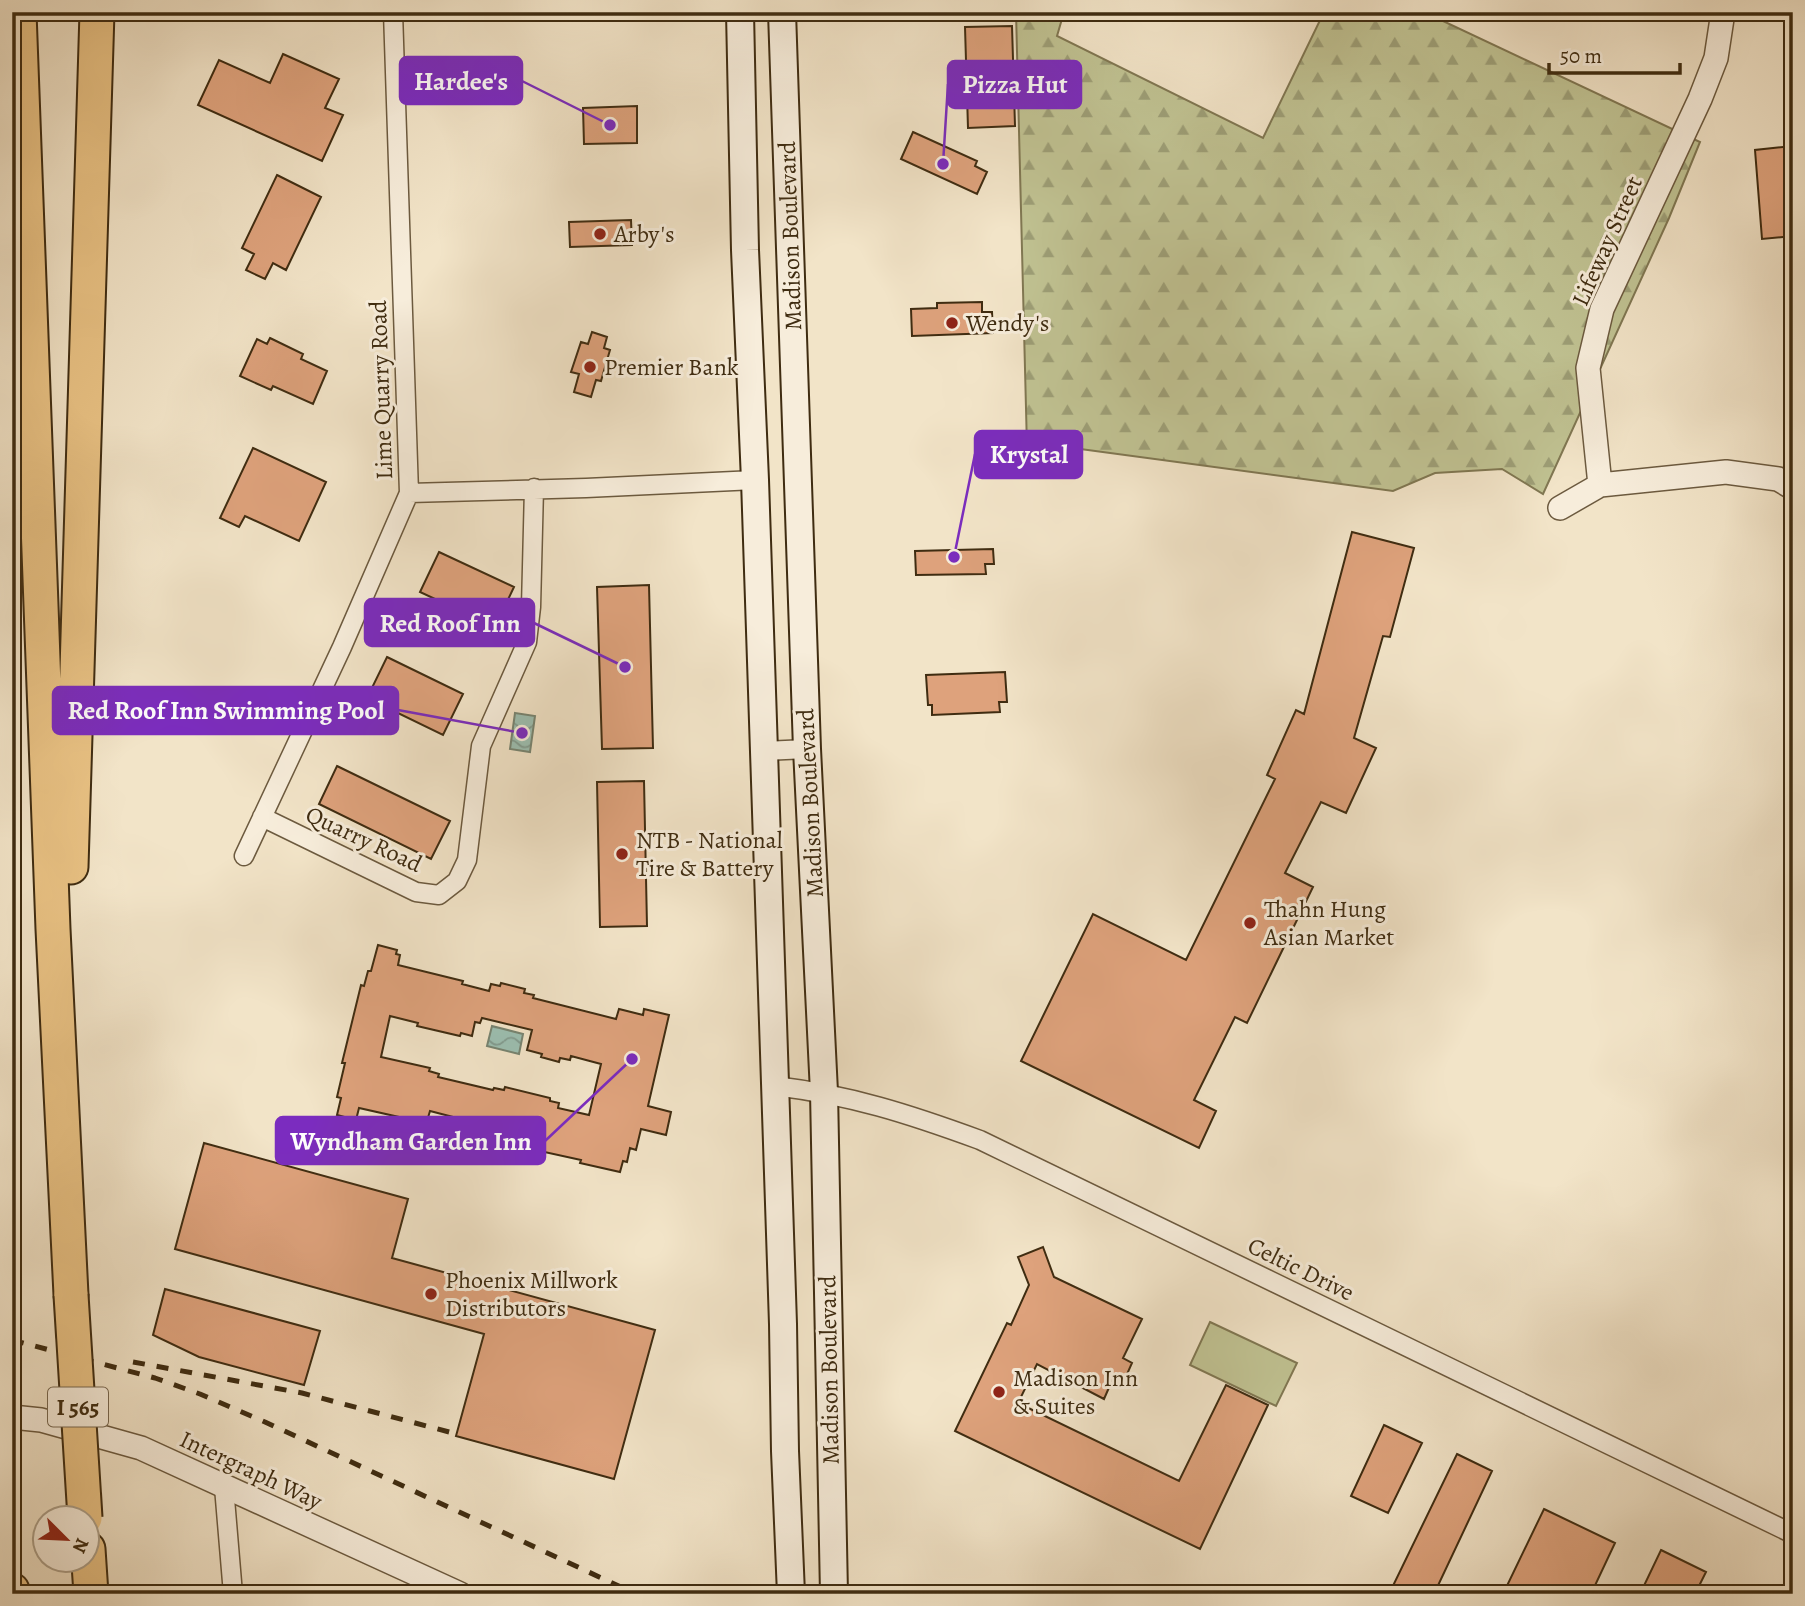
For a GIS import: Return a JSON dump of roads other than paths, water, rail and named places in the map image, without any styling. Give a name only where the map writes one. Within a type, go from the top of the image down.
[{"type":"highway","name":"I 565","points":[[19,12],[53,929],[84,1504]]},
{"type":"highway","points":[[65,1174],[96,19]]},
{"type":"highway","points":[[90,1574],[91,1594]]},
{"type":"main road","name":"Madison Boulevard","points":[[740,12],[791,1594]]},
{"type":"main road","name":"Madison Boulevard","points":[[782,12],[807,750],[824,1092],[834,1594]]},
{"type":"main road","points":[[778,1594],[789,1507]]},
{"type":"street","name":"Lime Quarry Road","points":[[244,856],[342,647],[409,493],[393,12]]},
{"type":"street","name":"Lifeway Street","points":[[1600,485],[1588,368],[1602,309],[1700,99],[1716,58],[1720,17]]},
{"type":"street","points":[[1560,508],[1600,485],[1726,472],[1778,479],[1793,488]]},
{"type":"street","points":[[409,493],[755,480]]},
{"type":"street","name":"Quarry Road","points":[[262,817],[416,892],[439,895],[457,881],[467,860],[481,746],[527,642],[531,607],[534,488]]},
{"type":"street","points":[[764,751],[807,750]]},
{"type":"street","name":"Celtic Drive","points":[[775,1086],[824,1092],[876,1105],[980,1140],[1793,1534]]},
{"type":"street","name":"Intergraph Way","points":[[12,1417],[41,1420],[141,1448],[460,1594]]},
{"type":"street","points":[[224,1487],[233,1594]]},
{"type":"water","points":[[515,713],[535,716],[530,752],[510,749]]},
{"type":"water","points":[[492,1026],[523,1034],[519,1054],[487,1046]]},
{"type":"railway","points":[[12,1340],[155,1378],[200,1394],[636,1594]]},
{"type":"railway","points":[[133,1362],[302,1393],[453,1433]]},
{"type":"place","name":"Hardee's","points":[[610,125]]},
{"type":"place","name":"Pizza Hut","points":[[943,164]]},
{"type":"place","name":"Arby's","points":[[600,234]]},
{"type":"place","name":"Wendy's","points":[[952,323]]},
{"type":"place","name":"Premier Bank","points":[[590,367]]},
{"type":"place","name":"Krystal","points":[[954,557]]},
{"type":"place","name":"Red Roof Inn","points":[[625,667]]},
{"type":"place","name":"Red Roof Inn Swimming Pool","points":[[522,733]]},
{"type":"place","name":"NTB - National Tire & Battery","points":[[622,854]]},
{"type":"place","name":"Thahn Hung Asian Market","points":[[1250,923]]},
{"type":"place","name":"Wyndham Garden Inn","points":[[632,1059]]},
{"type":"place","name":"Phoenix Millwork Distributors","points":[[431,1294]]},
{"type":"place","name":"Madison Inn & Suites","points":[[999,1392]]}]
